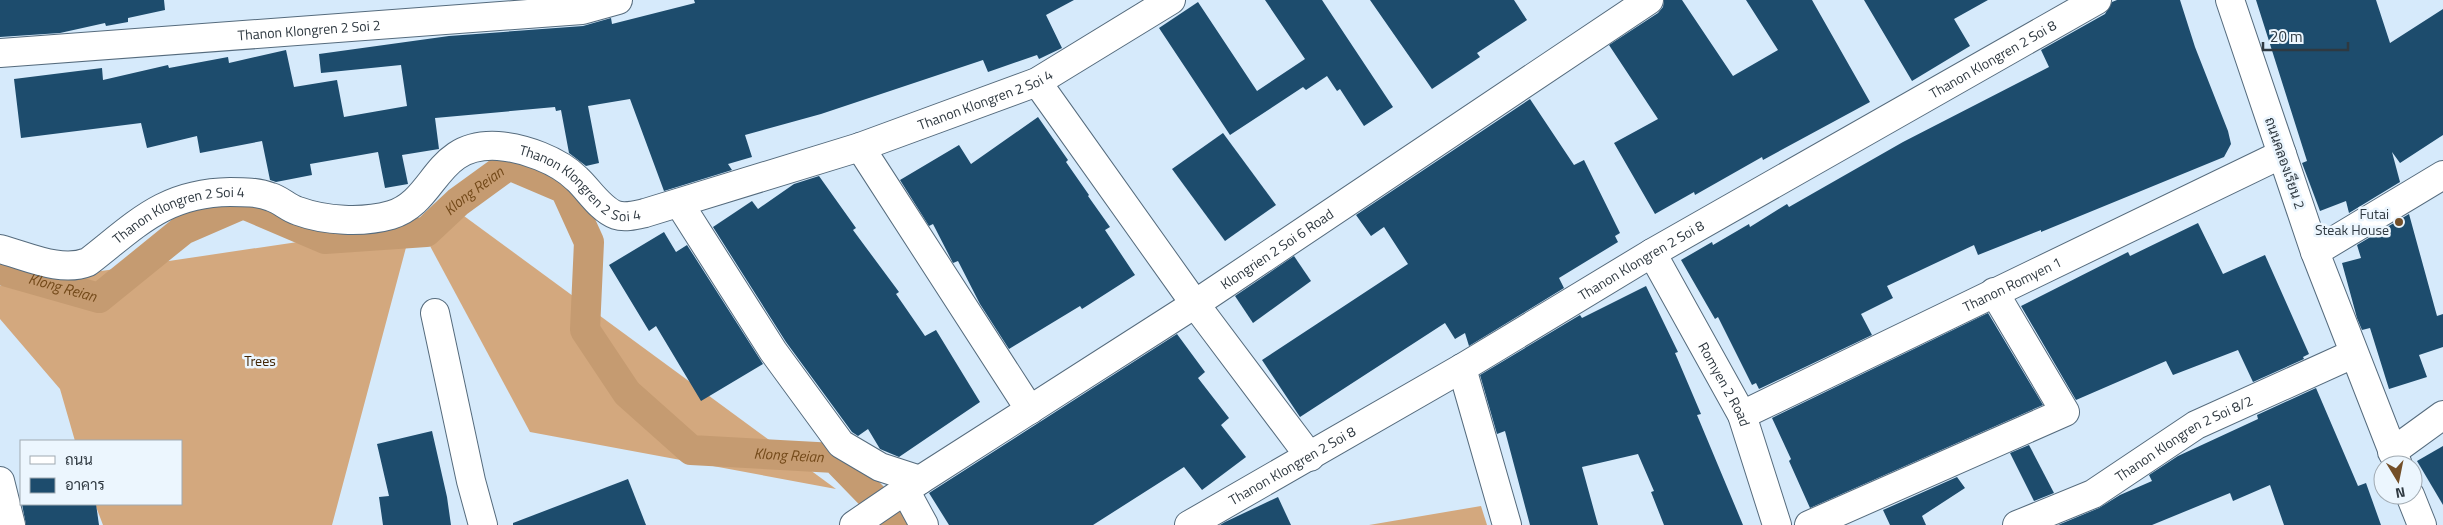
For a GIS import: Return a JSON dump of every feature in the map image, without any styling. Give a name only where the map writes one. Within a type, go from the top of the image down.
[{"type":"street","name":"Thanon Klongren 2 Soi 2","points":[[0,54],[582,10],[618,0]]},
{"type":"street","name":"Thanon Klongren 2 Soi 4","points":[[0,248],[50,264],[80,265],[88,262],[132,226],[160,207],[185,197],[215,192],[257,194],[272,197],[297,211],[334,218],[370,219],[391,215],[404,210],[414,201],[444,164],[456,155],[486,147],[498,146],[524,151],[551,162],[576,177],[600,203],[617,216],[646,213],[860,147],[1037,82],[1171,0]]},
{"type":"street","name":"Klongrien 2 Soi 6 Road","points":[[855,524],[908,487],[1195,304],[1649,0]]},
{"type":"street","name":"Thanon Klongren 2 Soi 8","points":[[1189,525],[1462,368],[1652,253],[2097,0]]},
{"type":"street","name":"ถนนคลองเรียน 2","points":[[2230,0],[2315,252],[2393,455]]},
{"type":"street","points":[[1037,82],[1195,304],[1310,457]]},
{"type":"street","points":[[860,147],[1030,410]]},
{"type":"street","name":"Thanon Romyen 1","points":[[1742,416],[1994,292],[2282,154]]},
{"type":"street","points":[[2315,252],[2443,175]]},
{"type":"street","points":[[680,204],[773,352],[841,444],[880,467],[908,487],[924,525]]},
{"type":"street","name":"Romyen 2 Road","points":[[1652,253],[1742,416],[1777,525]]},
{"type":"street","points":[[1809,525],[2065,412],[1994,292]]},
{"type":"street","points":[[435,313],[471,481],[483,525]]},
{"type":"street","name":"Thanon Klongren 2 Soi 8/2","points":[[2017,525],[2093,494],[2196,425],[2353,354]]},
{"type":"street","points":[[1462,368],[1508,525]]},
{"type":"street","points":[[2399,455],[2443,415]]},
{"type":"street","points":[[0,481],[10,525]]},
{"type":"street","points":[[2414,505],[2422,525]]},
{"type":"green space","points":[[464,216],[836,489],[530,432],[430,246]]},
{"type":"green space","name":"Trees","points":[[412,225],[332,525],[103,525],[95,505],[182,505],[182,440],[75,440],[60,389],[0,319],[0,286]]},
{"type":"green space","points":[[1481,506],[1487,525],[1369,525]]},
{"type":"building","points":[[0,0],[164,0],[165,10],[128,18],[128,22],[106,26],[105,23],[60,33],[0,37]]},
{"type":"building","points":[[694,0],[1074,0],[1046,15],[1062,48],[1039,59],[1037,55],[988,72],[983,60],[821,114],[745,135],[752,157],[728,164],[732,170],[664,191],[630,99],[588,106],[599,163],[586,166],[569,153],[561,110],[556,111],[555,107],[435,118],[439,149],[402,155],[408,184],[385,188],[378,152],[310,164],[312,175],[276,182],[270,180],[262,141],[200,153],[197,136],[147,148],[141,123],[21,138],[14,79],[102,68],[103,80],[168,65],[169,68],[228,57],[229,63],[286,50],[294,87],[337,80],[344,117],[407,106],[401,65],[321,73],[319,54],[449,36],[583,26],[611,18],[612,24],[695,3]]},
{"type":"building","points":[[1265,0],[1322,0],[1393,107],[1364,126],[1340,89],[1337,91],[1327,76],[1306,90],[1303,87],[1230,135],[1159,28],[1198,2],[1257,91],[1305,59]]},
{"type":"building","points":[[1370,0],[1514,0],[1527,20],[1477,53],[1480,57],[1432,89]]},
{"type":"building","points":[[1664,0],[1682,0],[1733,76],[1778,50],[1746,0],[1812,0],[1870,102],[1763,160],[1762,157],[1695,195],[1694,192],[1655,214],[1614,143],[1658,119],[1609,45],[1658,13],[1663,7]]},
{"type":"building","points":[[1864,0],[1988,0],[1954,19],[1970,46],[1912,81]]},
{"type":"building","points":[[2117,0],[2180,0],[2195,47],[2228,131],[2231,144],[2224,157],[2041,232],[2041,230],[1978,255],[1974,245],[1887,286],[1893,298],[1861,314],[1872,335],[1759,389],[1756,383],[1752,385],[1718,317],[1715,319],[1681,260],[1712,242],[1713,245],[1749,224],[1750,227],[1787,204],[1789,207],[1903,142],[2049,67],[2041,50],[2105,14],[2112,2]]},
{"type":"building","points":[[2256,0],[2376,0],[2390,43],[2443,9],[2443,135],[2400,163],[2392,152],[2400,182],[2349,213],[2346,201],[2320,211],[2302,163],[2307,161]]},
{"type":"building","points":[[1530,99],[1574,165],[1584,160],[1620,233],[1615,236],[1618,242],[1559,278],[1564,288],[1469,346],[1465,333],[1455,339],[1445,323],[1300,417],[1262,360],[1408,264],[1384,227],[1371,236],[1356,215]]},
{"type":"building","points":[[1038,117],[1068,160],[1066,162],[1110,227],[1105,230],[1135,275],[1082,309],[1080,306],[1009,349],[980,304],[958,261],[953,263],[933,224],[929,226],[900,180],[959,145],[971,164]]},
{"type":"building","points":[[1223,133],[1276,205],[1225,241],[1172,169]]},
{"type":"building","points":[[819,176],[856,228],[853,230],[899,292],[896,294],[925,336],[936,330],[980,402],[899,457],[880,449],[868,429],[858,436],[852,432],[786,342],[713,227],[752,201],[758,209],[794,184]]},
{"type":"building","points":[[2409,214],[2437,316],[2443,314],[2443,347],[2419,355],[2427,377],[2389,389],[2370,328],[2362,330],[2357,318],[2342,263],[2361,258],[2357,245]]},
{"type":"building","points":[[2198,223],[2223,274],[2265,255],[2309,354],[2303,357],[2304,359],[2253,382],[2238,350],[2173,375],[2166,361],[2076,400],[2021,306],[2128,252],[2130,256]]},
{"type":"building","points":[[664,232],[676,252],[687,245],[763,364],[701,401],[656,326],[649,331],[609,265]]},
{"type":"building","points":[[1294,256],[1311,281],[1253,323],[1235,296]]},
{"type":"building","points":[[1646,286],[1678,352],[1675,353],[1701,414],[1697,415],[1743,525],[1664,525],[1651,492],[1654,491],[1638,454],[1582,467],[1598,525],[1530,525],[1505,431],[1497,434],[1480,375],[1580,315],[1582,318]]},
{"type":"building","points":[[1988,313],[2043,405],[1810,508],[1789,461],[1791,459],[1772,418]]},
{"type":"building","points":[[1177,334],[1205,372],[1198,378],[1229,418],[1221,425],[1246,457],[1202,490],[1184,467],[1093,525],[949,525],[929,493]]},
{"type":"building","points":[[2316,388],[2358,486],[2366,483],[2381,525],[2284,525],[2270,485],[2233,501],[2230,493],[2152,525],[2058,525],[2099,508],[2120,495],[2152,481],[2149,475],[2178,456],[2258,419],[2257,415]]},
{"type":"building","points":[[432,431],[447,497],[451,525],[383,525],[379,497],[389,496],[377,444]]},
{"type":"building","points":[[2029,445],[2054,493],[2034,501],[2010,453]]},
{"type":"building","points":[[2443,446],[2443,505],[2423,471],[2423,458]]},
{"type":"building","points":[[1957,477],[1965,488],[1922,516],[1926,525],[1890,525],[1883,510]]},
{"type":"building","points":[[628,479],[646,525],[513,525],[513,523]]},
{"type":"building","points":[[1278,497],[1291,525],[1220,525],[1225,522]]},
{"type":"building","points":[[22,505],[96,505],[99,525],[26,525]]},
{"type":"waterway","name":"Klong Reian","points":[[0,270],[99,298],[183,230],[243,204],[325,239],[426,232],[458,202],[509,165],[565,189],[589,242],[585,330],[627,393],[691,450],[835,458],[900,525]]},
{"type":"place","name":"Futai Steak House","points":[[2399,222]]}]
